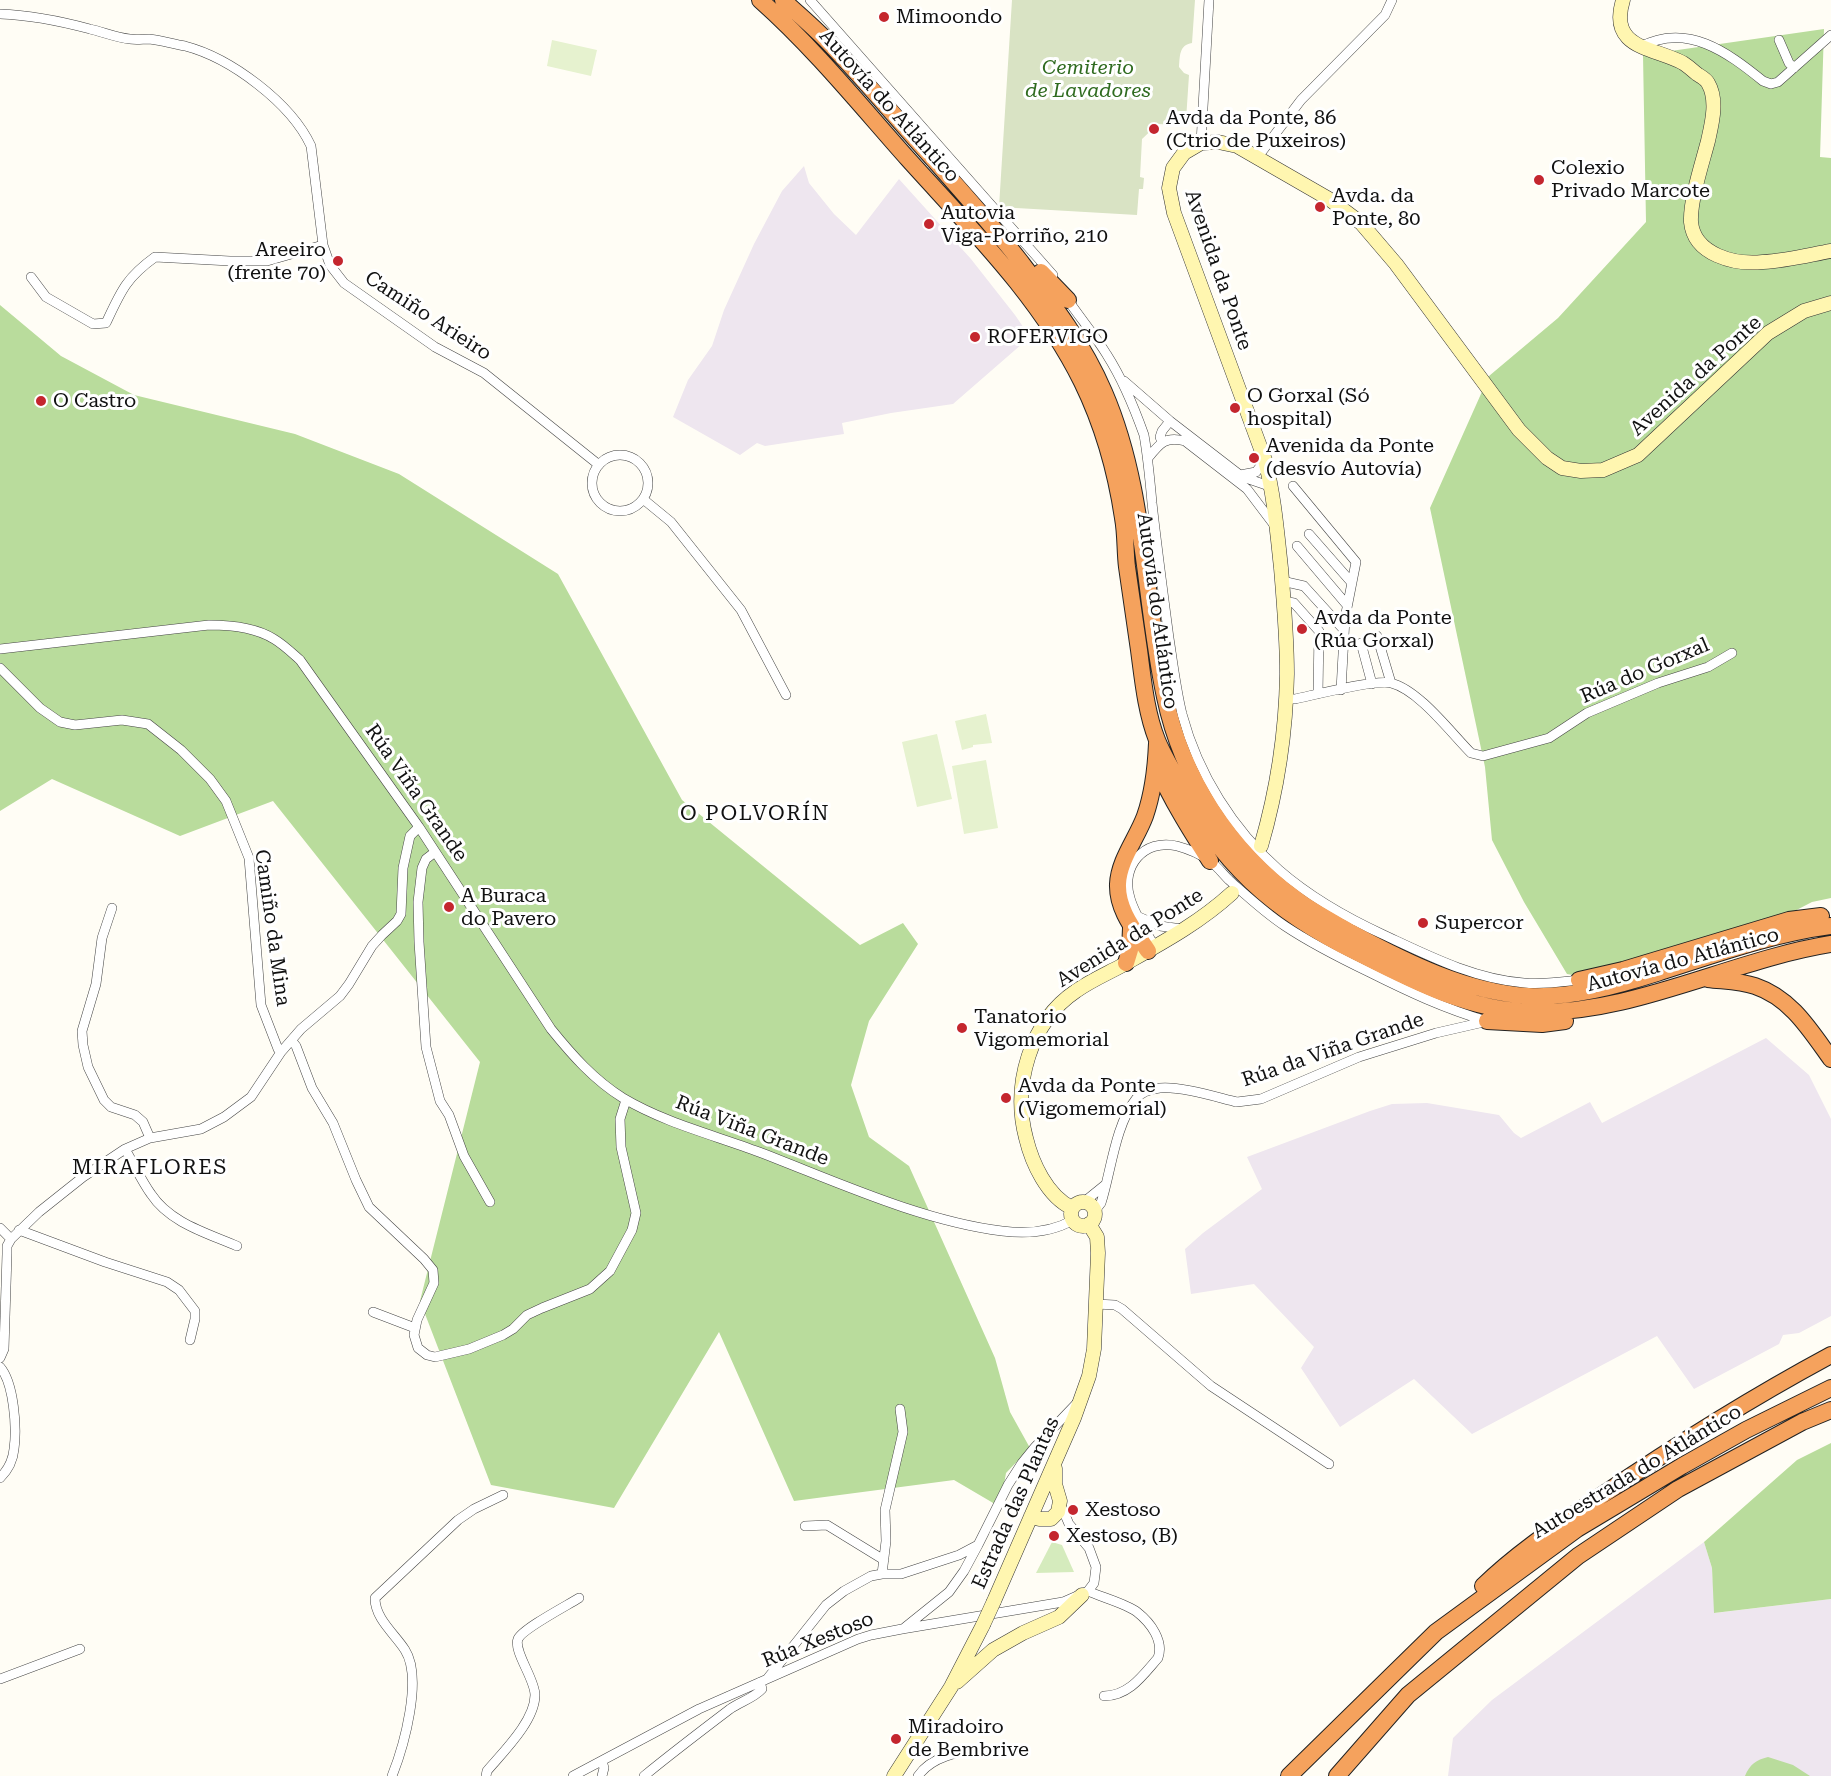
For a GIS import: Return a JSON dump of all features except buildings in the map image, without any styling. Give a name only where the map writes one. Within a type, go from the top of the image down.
[{"type":"highway","name":"Autovía do Atlántico","points":[[760,0],[826,67],[991,251],[1024,290],[1066,351],[1098,419],[1116,480],[1124,522],[1125,547],[1141,672],[1157,739],[1184,795],[1204,829],[1235,867],[1266,896],[1316,930],[1409,978],[1475,1004],[1507,1010],[1551,1012],[1622,1002],[1770,957],[1831,944]]},
{"type":"highway","name":"Autovía do Atlántico","points":[[783,0],[832,46],[1002,236],[1052,301],[1073,333],[1104,391],[1132,482],[1140,522],[1158,661],[1174,734],[1199,789],[1216,817],[1251,860],[1274,882],[1325,918],[1426,969],[1477,987],[1529,996],[1557,996],[1624,983],[1775,937],[1831,926]]},
{"type":"highway","points":[[798,0],[818,24],[832,46]]},
{"type":"highway","points":[[1002,236],[1025,255],[1068,300]]},
{"type":"highway","points":[[1151,949],[1121,903],[1118,886],[1120,872],[1145,815],[1156,765],[1157,739]]},
{"type":"highway","points":[[1156,765],[1178,812],[1210,861]]},
{"type":"highway","points":[[1579,980],[1623,970],[1789,920],[1831,916]]},
{"type":"highway","points":[[1126,963],[1135,922]]},
{"type":"highway","points":[[1702,978],[1741,983],[1770,992],[1801,1018],[1831,1059]]},
{"type":"highway","points":[[1486,1021],[1512,1024],[1573,1021],[1603,1015],[1622,1002]]},
{"type":"highway","points":[[1436,1632],[1500,1569],[1577,1513],[1657,1458],[1831,1355]]},
{"type":"highway","name":"Autoestrada do Atlántico","points":[[1289,1776],[1436,1632],[1576,1529],[1728,1440],[1831,1388]]},
{"type":"highway","name":"Autoestrada do Atlántico","points":[[1337,1776],[1408,1695],[1578,1556],[1678,1490],[1802,1422],[1831,1410]]},
{"type":"street","points":[[810,0],[1051,270],[1068,300],[1120,378],[1141,426],[1148,458],[1167,620],[1182,715],[1206,776],[1251,842],[1280,871],[1331,907],[1369,928],[1447,964],[1482,976],[1525,983],[1579,980]]},
{"type":"street","points":[[1201,143],[1209,0]]},
{"type":"street","points":[[1257,158],[1301,99],[1385,15],[1392,0]]},
{"type":"street","points":[[1623,0],[1620,15],[1622,27],[1630,40],[1640,47],[1683,63],[1707,82],[1713,100],[1713,122],[1692,205],[1693,233],[1700,244],[1721,257],[1748,262],[1763,262],[1831,251]]},
{"type":"street","name":"Camiño Arieiro","points":[[0,14],[48,19],[130,39],[151,39],[187,47],[235,68],[259,85],[276,100],[305,133],[311,146],[323,245],[330,265],[344,283],[435,347],[484,373],[599,465]]},
{"type":"street","points":[[1640,47],[1651,42],[1675,38],[1696,39],[1720,50],[1763,81],[1771,84],[1778,82],[1831,35]]},
{"type":"street","points":[[1779,40],[1789,63],[1794,68]]},
{"type":"street","name":"Avenida da Ponte","points":[[1261,846],[1274,790],[1287,672],[1277,528],[1272,488],[1264,460],[1174,213],[1169,188],[1173,168],[1184,153],[1201,143],[1218,142],[1237,146],[1329,199],[1361,224],[1396,264],[1519,430],[1547,458],[1562,468],[1581,471],[1603,470],[1638,455],[1768,333],[1804,311],[1831,303]]},
{"type":"street","points":[[31,277],[46,297],[93,324],[106,323],[121,289],[138,270],[155,257],[267,261],[323,245]]},
{"type":"street","points":[[1120,378],[1170,422],[1240,475],[1272,488]]},
{"type":"street","points":[[1162,442],[1160,437],[1162,431],[1170,422]]},
{"type":"street","points":[[1148,458],[1162,442],[1172,438],[1185,441],[1246,489],[1277,528]]},
{"type":"street","points":[[615,456],[625,456],[641,464],[648,481],[643,499],[629,510],[620,511],[603,505],[593,490],[592,481],[599,465],[615,456]]},
{"type":"street","points":[[1240,475],[1256,472],[1264,460]]},
{"type":"street","points":[[1293,486],[1356,561],[1344,630],[1341,690]]},
{"type":"street","points":[[1246,489],[1258,491],[1272,488]]},
{"type":"street","points":[[643,499],[671,522],[741,610],[786,695]]},
{"type":"street","points":[[1309,534],[1352,583]]},
{"type":"street","points":[[1297,546],[1347,605]]},
{"type":"street","points":[[1282,581],[1304,586],[1344,630]]},
{"type":"street","points":[[1283,601],[1294,603],[1319,631],[1318,694]]},
{"type":"street","name":"Rúa Viña Grande","points":[[0,649],[209,625],[243,627],[275,639],[300,660],[419,827],[536,1008],[568,1051],[596,1079],[626,1100],[675,1122],[842,1185],[922,1212],[976,1227],[1005,1232],[1031,1232],[1056,1228],[1083,1213]]},
{"type":"street","points":[[1285,699],[1372,684],[1391,683],[1377,636]]},
{"type":"street","points":[[1361,644],[1372,684]]},
{"type":"street","name":"Rúa do Gorxal","points":[[1391,683],[1417,697],[1471,753],[1483,756],[1549,738],[1587,713],[1658,683],[1708,667],[1732,653]]},
{"type":"street","name":"Camiño da Mina","points":[[0,668],[40,708],[60,722],[75,725],[122,720],[148,724],[181,750],[210,779],[226,801],[249,858],[261,1005],[281,1052]]},
{"type":"street","points":[[0,1358],[4,1349],[7,1254],[11,1239],[83,1177],[126,1149],[150,1138],[201,1129],[224,1117],[251,1097],[281,1052],[302,1029],[340,996],[372,946],[397,921],[400,914],[403,868],[410,836],[419,827]]},
{"type":"street","points":[[1185,929],[1135,922],[1129,897],[1129,877],[1132,867],[1143,851],[1161,844],[1190,850],[1210,861],[1255,904],[1285,926],[1328,952],[1414,995],[1486,1021]]},
{"type":"street","points":[[435,852],[426,859],[422,868],[418,902],[426,1047],[440,1101],[449,1115],[464,1156],[490,1202]]},
{"type":"street","name":"Avenida da Ponte","points":[[1083,1213],[1060,1200],[1047,1185],[1028,1147],[1022,1126],[1020,1101],[1025,1069],[1036,1038],[1056,1008],[1076,991],[1209,914],[1232,893]]},
{"type":"street","points":[[112,908],[102,938],[96,984],[82,1031],[82,1045],[88,1067],[104,1101],[111,1107],[135,1115],[143,1122],[150,1138]]},
{"type":"street","points":[[1458,1028],[1457,1021],[1460,1013]]},
{"type":"street","name":"Rúa da Viña Grande","points":[[1083,1213],[1101,1203],[1118,1136],[1137,1098],[1147,1091],[1167,1088],[1247,1102],[1359,1057],[1436,1033],[1486,1021]]},
{"type":"street","points":[[292,1041],[312,1088],[333,1123],[369,1207],[433,1270],[434,1283],[414,1335],[418,1348],[427,1355],[435,1357],[469,1349],[503,1335],[527,1315],[590,1289],[610,1271],[632,1230],[636,1213],[621,1147],[620,1119],[626,1100]]},
{"type":"street","points":[[126,1149],[151,1195],[162,1208],[180,1221],[237,1246]]},
{"type":"street","name":"Estrada das Plantas","points":[[894,1776],[951,1687],[983,1625],[1083,1396],[1094,1349],[1097,1237],[1083,1213]]},
{"type":"street","points":[[0,1228],[11,1239]]},
{"type":"street","points":[[19,1230],[167,1282],[178,1290],[195,1311],[190,1340]]},
{"type":"street","points":[[1096,1304],[1115,1305],[1122,1309],[1211,1386],[1329,1464]]},
{"type":"street","points":[[373,1312],[416,1328]]},
{"type":"street","points":[[0,1367],[7,1378],[10,1391],[15,1436],[14,1451],[9,1466],[0,1478]]},
{"type":"street","points":[[902,1629],[949,1593],[964,1571],[1008,1485],[1022,1463],[1083,1396]]},
{"type":"street","points":[[882,1574],[886,1541],[885,1510],[903,1432],[900,1409]]},
{"type":"street","points":[[951,1687],[993,1650],[1059,1617],[1094,1582],[1096,1573],[1094,1558],[1089,1548],[1069,1524],[1059,1497],[1055,1484],[1055,1460]]},
{"type":"street","points":[[1043,1487],[1053,1489],[1059,1497],[1058,1512],[1051,1519]]},
{"type":"street","points":[[392,1776],[401,1754],[414,1678],[412,1663],[406,1650],[381,1618],[375,1598],[458,1520],[474,1509],[503,1495]]},
{"type":"street","points":[[1031,1516],[1069,1524]]},
{"type":"street","points":[[805,1526],[827,1525],[884,1560]]},
{"type":"street","points":[[644,1776],[740,1702],[759,1692],[763,1681],[826,1605],[844,1591],[871,1576],[901,1574],[959,1555],[978,1545]]},
{"type":"street","points":[[1085,1593],[1136,1611],[1157,1635],[1159,1642],[1158,1658],[1133,1686],[1119,1694],[1104,1696]]},
{"type":"street","name":"Rúa Xestoso","points":[[573,1776],[699,1709],[858,1639],[902,1629],[1064,1602],[1085,1593]]},
{"type":"street","points":[[486,1776],[487,1771],[517,1735],[530,1715],[536,1696],[533,1681],[517,1647],[518,1638],[526,1630],[579,1598]]},
{"type":"street","points":[[0,1679],[81,1649]]},
{"type":"street","points":[[918,1776],[925,1767],[940,1759],[962,1751],[983,1748]]},
{"type":"street","points":[[602,1761],[604,1768],[602,1776]]},
{"type":"shaded area","points":[[804,166],[809,183],[834,214],[856,235],[899,179],[971,259],[1030,337],[953,404],[842,423],[844,434],[765,446],[757,443],[740,455],[673,417],[688,380],[712,346],[724,310],[754,244],[782,191]]},
{"type":"shaded area","points":[[1766,1038],[1809,1075],[1831,1119],[1831,1316],[1799,1333],[1783,1335],[1779,1344],[1694,1389],[1657,1336],[1472,1434],[1414,1379],[1340,1427],[1301,1368],[1314,1347],[1254,1284],[1191,1294],[1185,1249],[1262,1189],[1247,1157],[1392,1104],[1427,1103],[1499,1115],[1521,1138],[1590,1102],[1602,1123]]},
{"type":"shaded area","points":[[1704,1542],[1712,1568],[1715,1613],[1831,1599],[1831,1776],[1448,1776],[1453,1738],[1492,1700]]},
{"type":"green space","name":"Cemiterio de Lavadores","points":[[1012,0],[1195,0],[1192,43],[1182,49],[1179,67],[1189,75],[1186,120],[1182,125],[1158,124],[1142,139],[1140,177],[1144,178],[1143,189],[1139,189],[1137,215],[999,207]]},
{"type":"green space","points":[[1824,29],[1820,157],[1831,158],[1831,898],[1812,902],[1721,949],[1606,981],[1567,974],[1524,902],[1492,840],[1485,767],[1430,508],[1489,376],[1558,318],[1646,222],[1643,55]]},
{"type":"green space","points":[[552,40],[597,50],[591,76],[547,66]]},
{"type":"green space","points":[[0,305],[61,356],[134,395],[295,434],[399,474],[558,574],[682,800],[860,945],[903,923],[918,944],[869,1021],[851,1085],[869,1137],[909,1166],[995,1358],[1010,1412],[1030,1448],[1006,1473],[1000,1507],[954,1480],[794,1501],[719,1332],[614,1508],[491,1485],[420,1301],[480,1062],[273,801],[180,836],[52,779],[0,811]]},
{"type":"green space","points":[[986,714],[992,743],[973,745],[973,747],[962,750],[955,721]]},
{"type":"green space","points":[[937,734],[952,799],[917,807],[902,742]]},
{"type":"green space","points":[[986,760],[998,828],[964,834],[952,766]]},
{"type":"green space","points":[[1831,1443],[1831,1599],[1714,1613],[1712,1568],[1704,1542],[1797,1460]]},
{"type":"green space","points":[[1052,1542],[1062,1545],[1074,1572],[1036,1573]]},
{"type":"green space","points":[[1768,1757],[1793,1765],[1810,1776],[1745,1776],[1754,1763]]},
{"type":"place","name":"Mimoondo","points":[[884,17]]},
{"type":"place","name":"Avda da Ponte, 86 (Ctrio de Puxeiros)","points":[[1154,129]]},
{"type":"place","name":"Colexio Privado Marcote","points":[[1539,180]]},
{"type":"place","name":"Avda. da Ponte, 80","points":[[1320,207]]},
{"type":"place","name":"Autovia Viga-Porriño, 210","points":[[929,224]]},
{"type":"place","name":"Areeiro (frente 70)","points":[[338,261]]},
{"type":"place","name":"ROFERVIGO","points":[[975,337]]},
{"type":"place","name":"O Castro","points":[[41,401]]},
{"type":"place","name":"O Gorxal (Só hospital)","points":[[1235,408]]},
{"type":"place","name":"Avenida da Ponte (desvío Autovía)","points":[[1254,458]]},
{"type":"place","name":"Avda da Ponte (Rúa Gorxal)","points":[[1302,629]]},
{"type":"place","name":"A Buraca do Pavero","points":[[449,907]]},
{"type":"place","name":"Supercor","points":[[1423,923]]},
{"type":"place","name":"Tanatorio Vigomemorial","points":[[962,1028]]},
{"type":"place","name":"Avda da Ponte (Vigomemorial)","points":[[1006,1098]]},
{"type":"place","name":"Xestoso","points":[[1073,1510]]},
{"type":"place","name":"Xestoso, (B)","points":[[1054,1536]]},
{"type":"place","name":"Miradoiro de Bembrive","points":[[896,1739]]},
{"type":"district","name":"O POLVORÍN","points":[[755,814]]},
{"type":"district","name":"MIRAFLORES","points":[[150,1168]]}]
